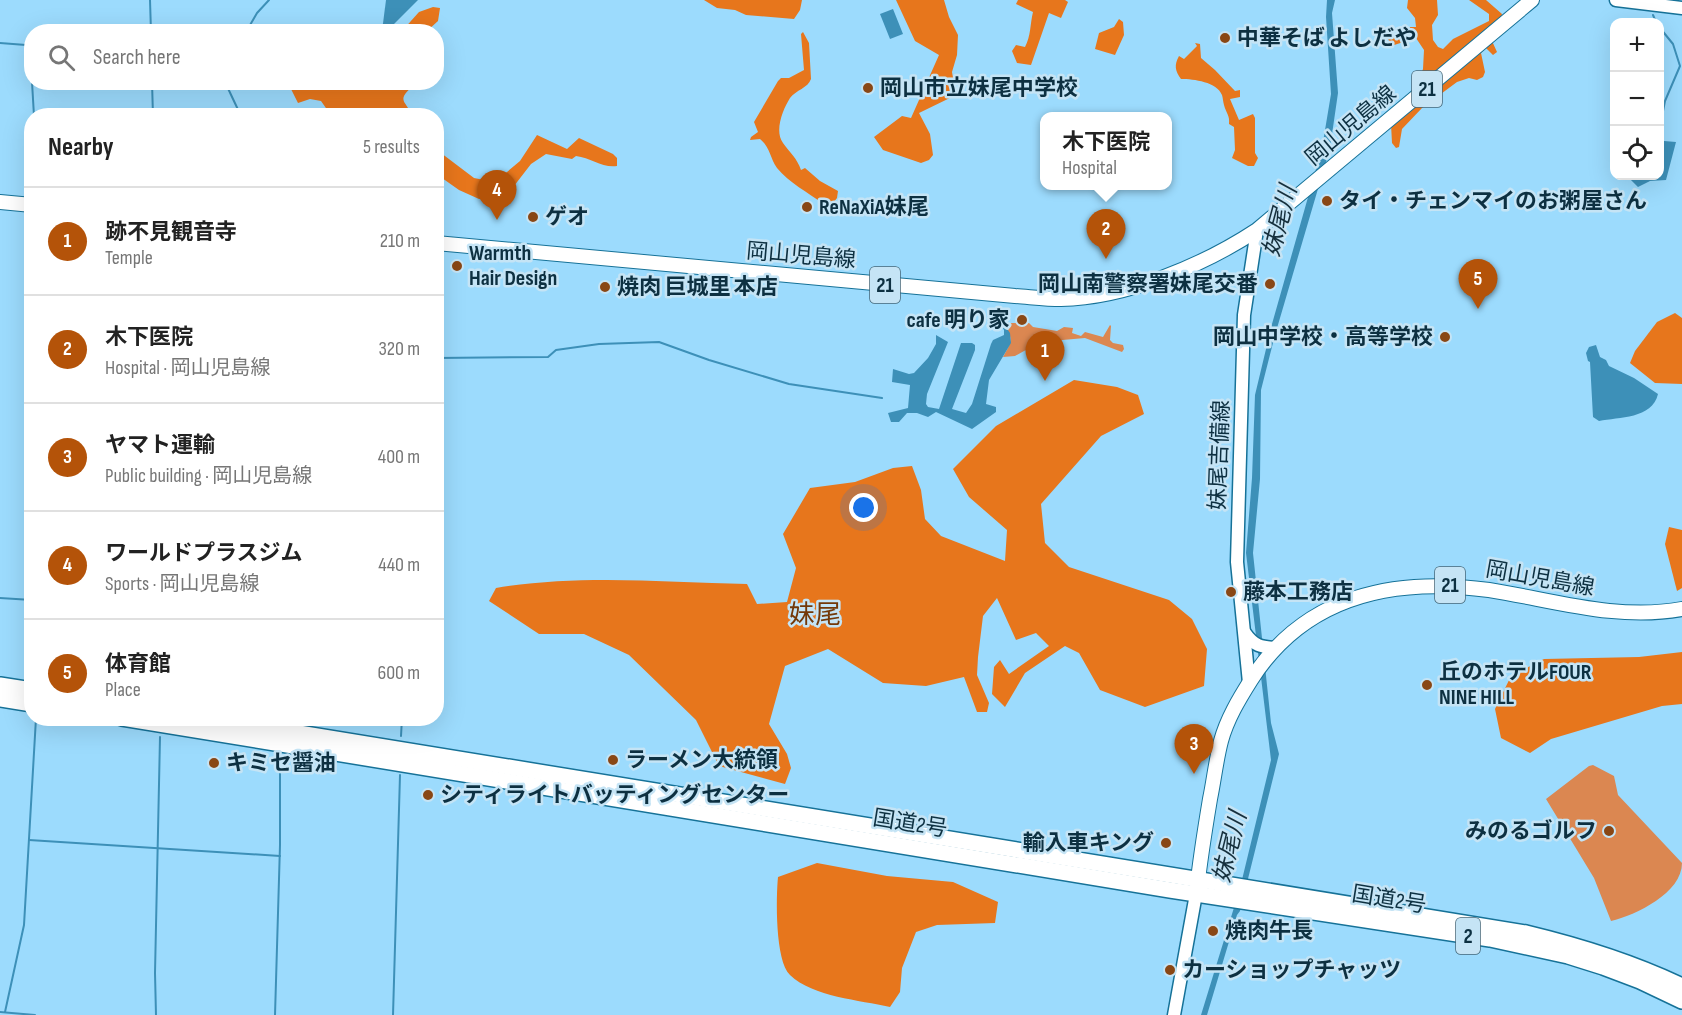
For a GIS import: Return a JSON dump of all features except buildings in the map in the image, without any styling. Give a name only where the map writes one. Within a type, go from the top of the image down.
[{"type":"highway","points":[[0,685],[24,689]]},
{"type":"highway","points":[[0,699],[24,703]]},
{"type":"highway","name":"国道2号","points":[[173,726],[1242,893],[1526,933],[1639,966],[1682,986]]},
{"type":"highway","name":"国道2号","points":[[255,726],[1197,886]]},
{"type":"highway","name":"国道2号","points":[[1242,893],[1530,947],[1603,967],[1650,985],[1682,1001]]},
{"type":"main road","name":"岡山児島線","points":[[444,244],[917,288],[1062,299],[1101,294],[1167,276],[1224,250],[1257,230],[1532,0]]},
{"type":"main road","points":[[1616,0],[1682,8]]},
{"type":"main road","points":[[0,202],[24,204]]},
{"type":"main road","name":"妹尾吉備線","points":[[1249,683],[1237,562],[1244,315],[1257,230]]},
{"type":"main road","name":"岡山児島線","points":[[1197,886],[1221,742],[1234,709],[1263,662],[1275,648],[1297,627],[1332,606],[1400,587],[1450,585],[1622,612],[1649,613],[1682,609]]},
{"type":"main road","points":[[1245,633],[1250,641],[1258,646],[1275,648]]},
{"type":"main road","points":[[1174,1015],[1197,886]]},
{"type":"shaded area","points":[[704,0],[802,0],[800,10],[794,19],[746,15],[735,10],[717,8]]},
{"type":"shaded area","points":[[896,0],[944,0],[958,35],[957,55],[952,72],[956,95],[919,113],[930,134],[933,155],[929,160],[921,163],[883,150],[874,137],[902,116],[911,118],[939,55],[915,41]]},
{"type":"shaded area","points":[[1018,0],[1065,0],[1068,2],[1061,18],[1049,13],[1031,65],[1017,63],[1012,51],[1016,45],[1025,47],[1033,12],[1016,4]]},
{"type":"shaded area","points":[[1408,0],[1437,0],[1438,15],[1432,25],[1433,40],[1438,47],[1443,49],[1453,39],[1489,21],[1489,14],[1469,0],[1486,0],[1502,14],[1501,19],[1412,97],[1423,69],[1424,50],[1416,38],[1391,46],[1387,36],[1396,36],[1400,27],[1416,27],[1415,18],[1407,8]]},
{"type":"shaded area","points":[[433,7],[440,8],[438,21],[435,24],[408,24],[419,12]]},
{"type":"shaded area","points":[[1119,19],[1123,22],[1124,35],[1115,55],[1095,49],[1099,33],[1114,27]]},
{"type":"shaded area","points":[[803,32],[809,43],[811,79],[790,98],[782,114],[779,132],[780,138],[801,170],[805,168],[820,181],[838,191],[837,198],[824,215],[821,209],[823,204],[793,183],[777,168],[763,142],[760,139],[750,140],[758,132],[754,122],[778,81],[804,70],[801,34]]},
{"type":"shaded area","points":[[1492,41],[1497,52],[1493,55],[1486,48],[1481,53],[1485,72],[1483,77],[1477,80],[1469,78],[1457,82],[1422,108],[1402,129],[1399,147],[1396,148],[1392,143],[1391,124]]},
{"type":"shaded area","points":[[1195,43],[1200,44],[1201,58],[1235,91],[1240,90],[1240,97],[1230,99],[1239,120],[1253,114],[1255,118],[1255,153],[1258,158],[1254,166],[1248,166],[1232,158],[1235,150],[1234,127],[1229,124],[1219,91],[1204,82],[1181,79],[1177,73],[1176,62],[1179,56],[1184,59],[1197,46]]},
{"type":"shaded area","points":[[292,90],[409,90],[403,99],[408,108],[326,108],[321,101],[310,99],[298,103]]},
{"type":"shaded area","points":[[537,135],[567,149],[579,138],[613,154],[617,158],[617,166],[606,166],[576,156],[572,159],[546,154],[531,164],[505,194],[479,199],[459,190],[444,179],[444,155],[474,178],[484,180],[501,177],[520,161]]},
{"type":"shaded area","points":[[1675,313],[1682,318],[1682,384],[1655,383],[1630,363],[1635,351],[1657,322]]},
{"type":"shaded area","points":[[1001,318],[1008,323],[1029,323],[1033,327],[1057,331],[1064,327],[1073,328],[1072,333],[1081,336],[1085,332],[1103,337],[1110,325],[1110,340],[1123,345],[1124,349],[1122,352],[1085,338],[1040,342],[1015,356],[1003,357],[1010,337],[1007,328],[999,322]]},
{"type":"shaded area","points":[[1074,380],[1117,387],[1138,395],[1144,414],[1101,436],[1041,504],[1045,543],[1069,567],[1169,600],[1192,619],[1207,649],[1204,686],[1145,707],[1100,690],[1079,653],[1065,646],[1025,673],[1005,707],[992,694],[994,667],[1000,660],[1009,674],[1049,646],[1036,633],[1016,640],[997,598],[983,616],[978,657],[977,675],[989,703],[987,712],[977,712],[964,677],[926,686],[883,683],[828,649],[785,666],[769,724],[787,754],[791,768],[785,784],[719,766],[696,720],[629,655],[584,634],[539,634],[489,601],[496,588],[558,581],[621,580],[747,584],[757,604],[787,602],[796,568],[783,534],[810,488],[855,482],[893,468],[912,466],[921,490],[925,519],[941,536],[1005,561],[1007,530],[969,497],[953,469],[996,426]]},
{"type":"shaded area","points":[[1669,527],[1682,530],[1682,588],[1677,591],[1665,544]]},
{"type":"shaded area","points":[[1682,652],[1682,704],[1662,706],[1551,739],[1530,753],[1501,738],[1495,709],[1511,676],[1544,659],[1639,657]]},
{"type":"shaded area","name":"みのるゴルフ","points":[[1593,765],[1614,776],[1618,795],[1682,863],[1680,874],[1666,893],[1633,914],[1611,921],[1594,878],[1546,799]]},
{"type":"shaded area","points":[[817,863],[887,876],[953,882],[998,902],[995,923],[937,925],[916,932],[902,968],[900,992],[890,1007],[824,993],[800,982],[785,968],[778,928],[778,877]]},
{"type":"water","points":[[386,0],[418,0],[394,24],[383,24]]},
{"type":"water","name":"妹尾川","points":[[1327,0],[1335,0],[1332,13],[1338,93],[1330,148],[1261,390],[1260,479],[1253,553],[1271,723],[1279,754],[1240,911],[1207,1015],[1201,1015],[1240,888],[1271,760],[1246,553],[1255,395],[1272,324],[1322,148],[1331,94]]},
{"type":"water","points":[[893,9],[903,34],[890,39],[880,14]]},
{"type":"water","points":[[1664,141],[1676,142],[1666,180],[1650,181],[1638,187],[1631,180],[1664,180]]},
{"type":"water","points":[[999,322],[1003,323],[1010,333],[1011,343],[989,380],[986,404],[996,407],[996,412],[972,429],[936,412],[928,417],[917,413],[907,413],[899,422],[891,422],[888,413],[908,408],[910,385],[892,382],[893,369],[909,374],[914,373],[928,358],[936,344],[936,335],[948,342],[927,394],[926,404],[928,407],[939,409],[961,343],[972,343],[975,345],[975,350],[952,409],[966,413],[972,404],[991,344],[993,340],[1004,335]]},
{"type":"water","points":[[1596,345],[1600,357],[1606,360],[1609,366],[1634,378],[1658,394],[1655,402],[1649,408],[1625,417],[1599,421],[1593,417],[1590,362],[1586,353],[1589,347]]},
{"type":"waterway","points":[[150,0],[151,24]]},
{"type":"waterway","points":[[251,24],[269,0]]},
{"type":"waterway","points":[[1664,33],[1673,44],[1680,66],[1664,106]]},
{"type":"waterway","points":[[0,43],[24,45]]},
{"type":"waterway","points":[[32,90],[34,108]]},
{"type":"waterway","points":[[152,90],[153,108]]},
{"type":"waterway","points":[[229,90],[237,108]]},
{"type":"waterway","points":[[444,358],[548,357],[556,350],[599,344],[659,342],[789,384],[882,398]]},
{"type":"waterway","points":[[0,598],[24,600]]},
{"type":"waterway","points":[[5,1012],[24,925],[36,726]]},
{"type":"waterway","points":[[401,736],[402,726]]},
{"type":"waterway","points":[[156,1015],[160,737]]},
{"type":"waterway","points":[[275,1015],[280,754]]},
{"type":"waterway","points":[[393,1015],[400,775]]},
{"type":"waterway","points":[[29,840],[280,856]]},
{"type":"waterway","points":[[0,1012],[35,1015]]},
{"type":"place","name":"中華そば よしだや","points":[[1225,38]]},
{"type":"place","name":"岡山市立妹尾中学校","points":[[868,88]]},
{"type":"place","name":"タイ・チェンマイのお粥屋さん","points":[[1327,201]]},
{"type":"place","name":"ReNaXiA妹尾","points":[[807,207]]},
{"type":"place","name":"ゲオ","points":[[533,217]]},
{"type":"place","name":"ワールドプラスジム","points":[[497,220]]},
{"type":"place","name":"木下医院","points":[[1106,259]]},
{"type":"place","name":"Warmth Hair Design","points":[[457,266]]},
{"type":"place","name":"岡山南警察署妹尾交番","points":[[1270,284]]},
{"type":"place","name":"焼肉 巨城里 本店","points":[[605,287]]},
{"type":"place","name":"体育館","points":[[1478,309]]},
{"type":"place","name":"cafe 明り家","points":[[1022,320]]},
{"type":"place","name":"岡山中学校・高等学校","points":[[1445,337]]},
{"type":"place","name":"跡不見観音寺","points":[[1045,381]]},
{"type":"place","name":"藤本工務店","points":[[1231,592]]},
{"type":"place","name":"丘のホテルFOUR NINE HILL","points":[[1427,685]]},
{"type":"place","name":"ラーメン大統領","points":[[613,760]]},
{"type":"place","name":"キミセ醤油","points":[[214,763]]},
{"type":"place","name":"ヤマト運輸","points":[[1194,774]]},
{"type":"place","name":"シティライトバッティングセンター","points":[[428,795]]},
{"type":"place","name":"みのるゴルフ","points":[[1609,831]]},
{"type":"place","name":"輸入車キング","points":[[1166,843]]},
{"type":"place","name":"焼肉牛長","points":[[1213,931]]},
{"type":"place","name":"カーショップチャッツ","points":[[1170,970]]},
{"type":"district","name":"妹尾","points":[[815,615]]}]
